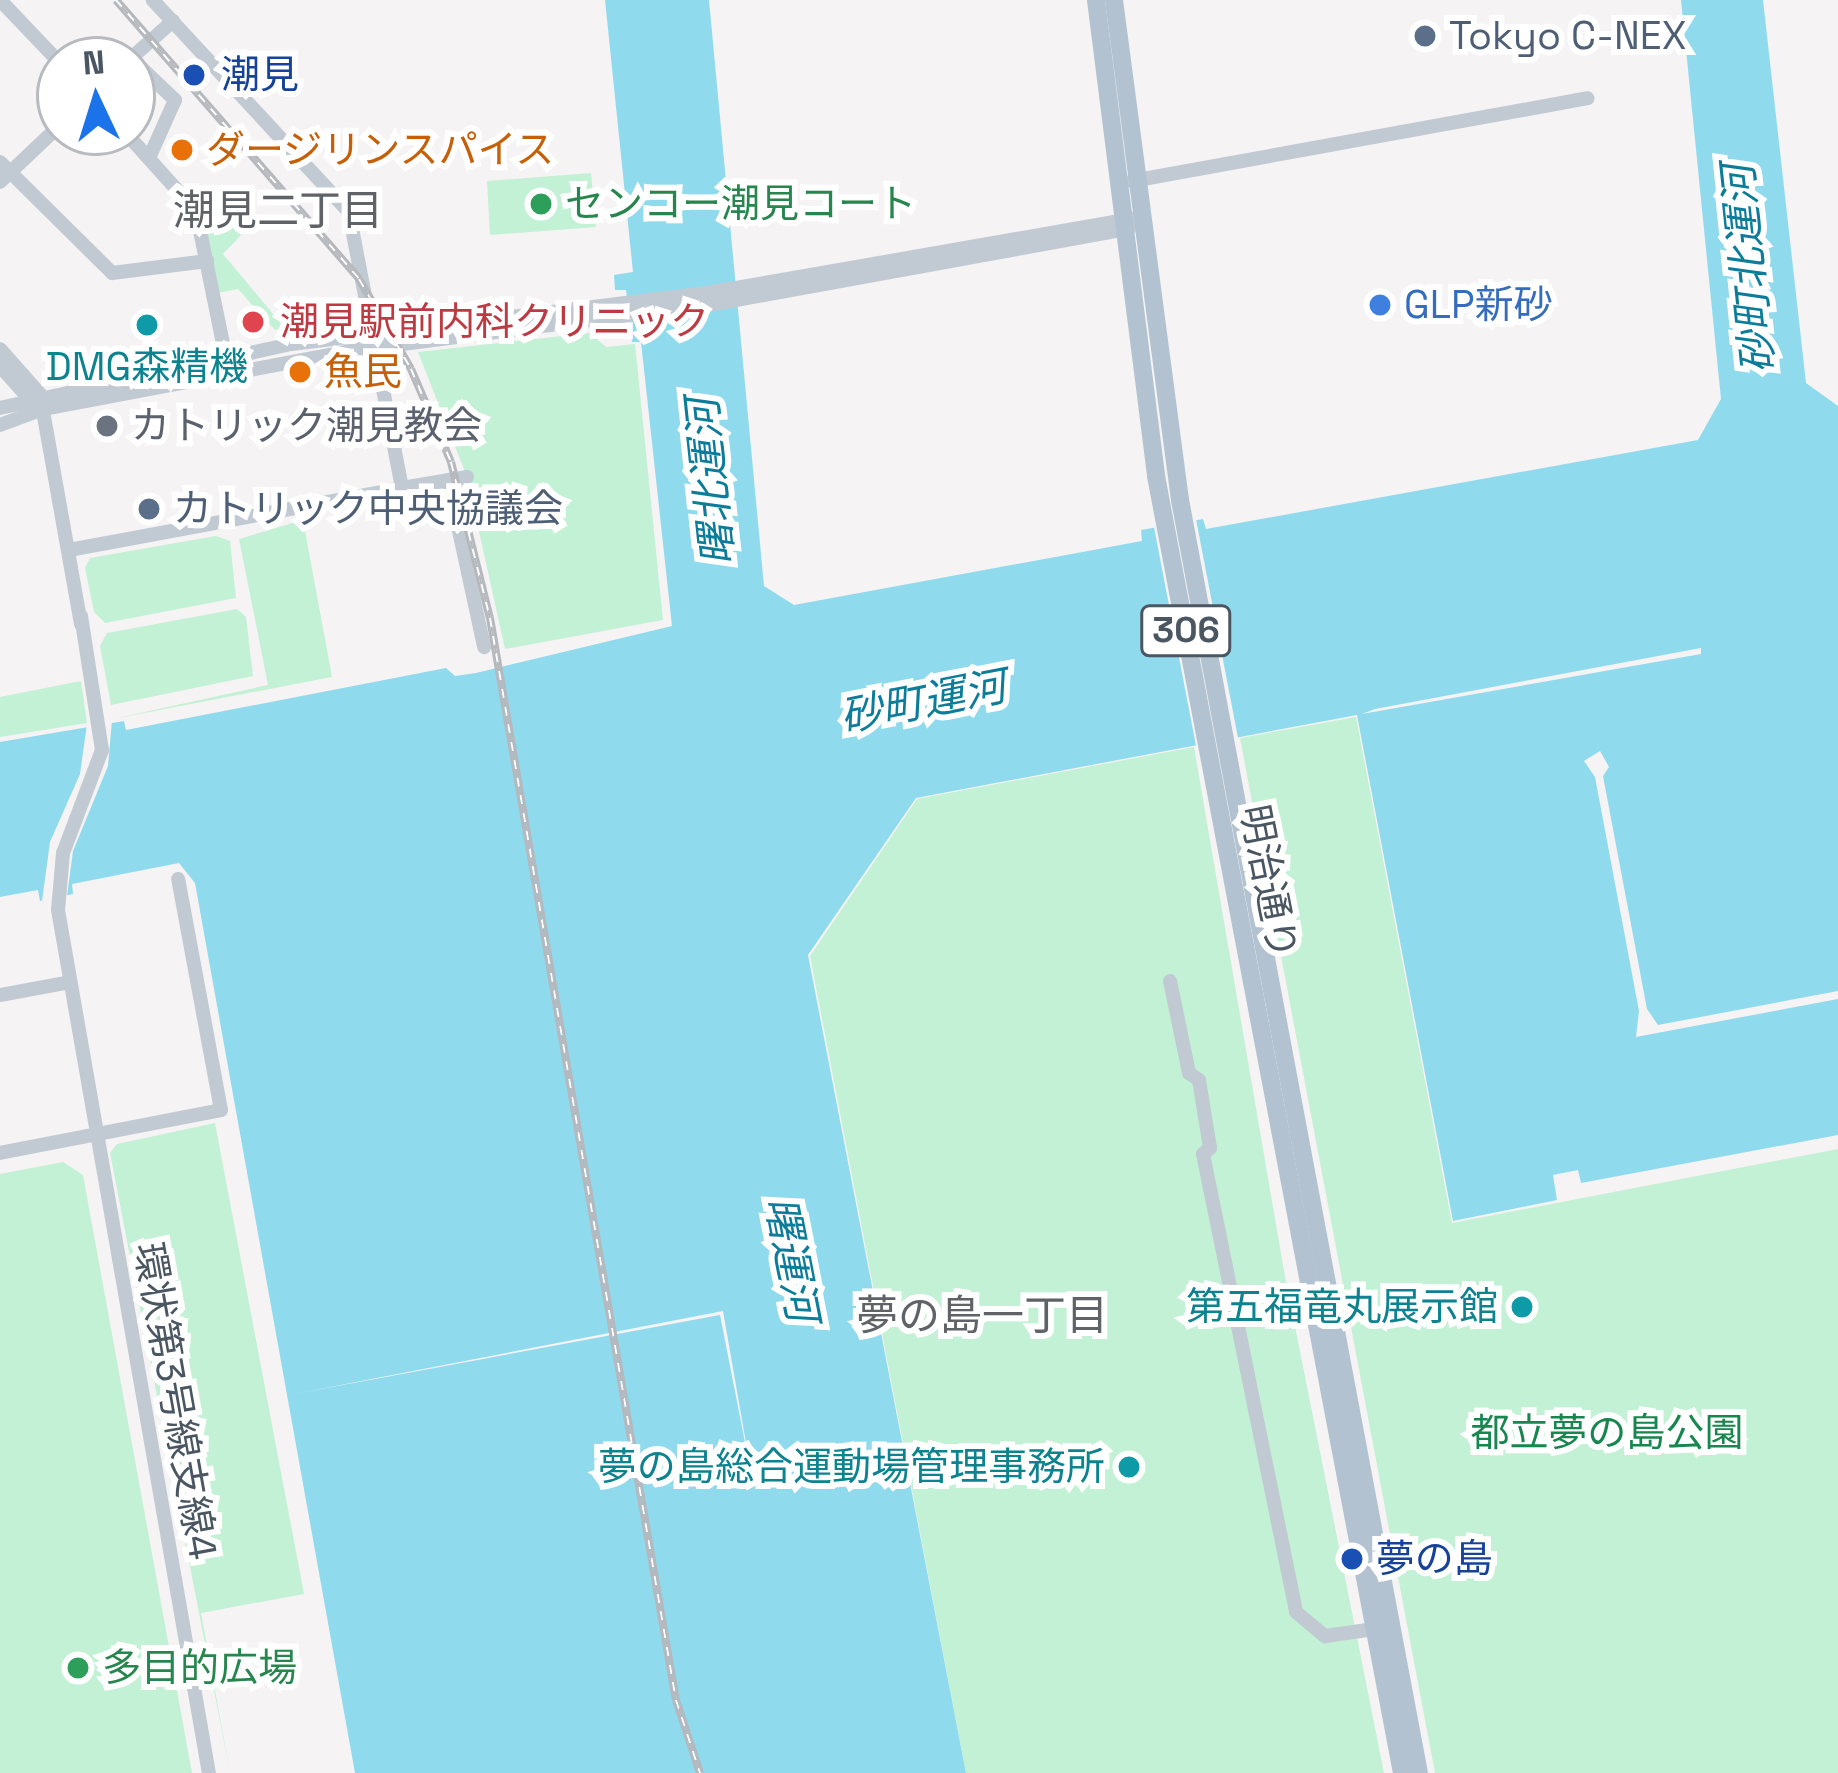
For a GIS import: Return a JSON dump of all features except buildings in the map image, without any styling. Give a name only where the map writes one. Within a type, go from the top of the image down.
[{"type":"main road","name":"明治通り","points":[[1096,0],[1130,181]]},
{"type":"main road","name":"明治通り","points":[[1114,0],[1156,476],[1402,1773]]},
{"type":"main road","name":"明治通り","points":[[1133,223],[1180,500],[1419,1773]]},
{"type":"street","points":[[0,0],[36,38]]},
{"type":"street","points":[[153,0],[349,212],[403,488]]},
{"type":"street","points":[[156,36],[173,21]]},
{"type":"street","points":[[156,83],[175,100],[156,142]]},
{"type":"street","points":[[1130,181],[1587,98]]},
{"type":"street","points":[[36,145],[3,172],[112,273],[207,261]]},
{"type":"street","points":[[149,158],[196,211],[226,358]]},
{"type":"street","points":[[0,425],[37,401],[226,358],[753,291],[1133,223]]},
{"type":"street","points":[[0,408],[377,339]]},
{"type":"street","points":[[0,349],[37,401],[69,550],[467,476]]},
{"type":"street","points":[[0,366],[37,401]]},
{"type":"street","points":[[448,480],[484,647]]},
{"type":"street","name":"環状第3号線支線4","points":[[69,550],[100,722],[100,763],[63,853],[55,900],[209,1773]]},
{"type":"street","points":[[0,1153],[221,1110],[178,879]]},
{"type":"street","points":[[1170,981],[1189,1073],[1199,1080],[1210,1148],[1203,1154],[1296,1612],[1325,1636],[1375,1629]]},
{"type":"street","points":[[0,995],[67,982]]},
{"type":"green space","name":"センコー潮見コート","points":[[591,173],[596,227],[490,235],[487,181]]},
{"type":"green space","points":[[213,208],[241,235],[223,254],[284,327],[275,330],[238,289],[217,293],[202,219]]},
{"type":"green space","points":[[590,333],[606,347],[635,344],[663,620],[505,649],[467,477],[418,352]]},
{"type":"green space","points":[[303,520],[332,677],[113,719],[268,685],[239,539]]},
{"type":"green space","points":[[216,536],[230,541],[236,598],[105,623],[94,612],[85,568],[90,558]]},
{"type":"green space","points":[[237,609],[246,617],[253,676],[111,705],[100,646],[107,633]]},
{"type":"green space","points":[[81,681],[87,723],[0,737],[0,697]]},
{"type":"green space","name":"都立夢の島公園","points":[[1356,717],[1452,1223],[1838,1149],[1838,1773],[1435,1773],[1240,738]]},
{"type":"green space","points":[[1194,747],[1284,1271],[1384,1773],[966,1773],[810,956],[917,799]]},
{"type":"green space","points":[[215,1123],[304,1594],[201,1613],[230,1773],[110,1153],[117,1144]]},
{"type":"green space","points":[[63,1162],[83,1175],[192,1773],[0,1773],[0,1174]]},
{"type":"water","points":[[605,0],[709,0],[764,586],[794,605],[1142,541],[1141,530],[1203,519],[1206,529],[1698,440],[1721,399],[1681,0],[1763,0],[1806,383],[1838,406],[1838,1135],[1581,1183],[1578,1170],[1553,1175],[1557,1200],[1453,1221],[1357,715],[916,798],[808,955],[966,1773],[355,1773],[195,883],[179,863],[72,884],[73,894],[40,901],[38,890],[0,897],[0,742],[124,721],[126,730],[446,668],[455,676],[476,673],[672,626],[641,342],[632,342],[626,290],[615,290],[614,275],[633,272]]},
{"type":"pier","points":[[1195,514],[1239,743],[1197,751],[1153,522]]},
{"type":"pier","points":[[1701,648],[1701,654],[1362,714],[1375,709]]},
{"type":"pier","points":[[112,720],[108,766],[73,851],[67,896],[42,901],[50,842],[80,774],[87,724]]},
{"type":"pier","points":[[1600,751],[1609,767],[1603,776],[1647,1009],[1658,1025],[1838,991],[1838,999],[1636,1037],[1639,1011],[1595,777],[1584,761]]},
{"type":"pier","points":[[723,1311],[753,1483],[720,1315],[294,1394]]},
{"type":"railway","points":[[116,0],[359,279],[411,369],[451,462],[490,618],[676,1700],[700,1773]]},
{"type":"place","name":"Tokyo C-NEX","points":[[1425,36]]},
{"type":"place","name":"潮見","points":[[194,75]]},
{"type":"place","name":"ダージリンスパイス","points":[[182,150]]},
{"type":"place","name":"センコー潮見コート","points":[[541,204]]},
{"type":"place","name":"GLP新砂","points":[[1380,305]]},
{"type":"place","name":"潮見駅前内科クリニック","points":[[253,322]]},
{"type":"place","name":"DMG森精機","points":[[147,325]]},
{"type":"place","name":"魚民","points":[[300,372]]},
{"type":"place","name":"カトリック潮見教会","points":[[107,426]]},
{"type":"place","name":"カトリック中央協議会","points":[[149,509]]},
{"type":"place","name":"第五福竜丸展示館","points":[[1522,1307]]},
{"type":"place","name":"夢の島総合運動場管理事務所","points":[[1129,1467]]},
{"type":"place","name":"夢の島","points":[[1352,1559]]},
{"type":"place","name":"多目的広場","points":[[78,1668]]},
{"type":"district","name":"潮見二丁目","points":[[278,211]]},
{"type":"district","name":"夢の島一丁目","points":[[982,1316]]},
{"type":"water label","name":"砂町北運河","points":[[1749,269]]},
{"type":"water label","name":"曙北運河","points":[[711,482]]},
{"type":"water label","name":"砂町運河","points":[[923,702]]},
{"type":"water label","name":"曙運河","points":[[791,1259]]}]
